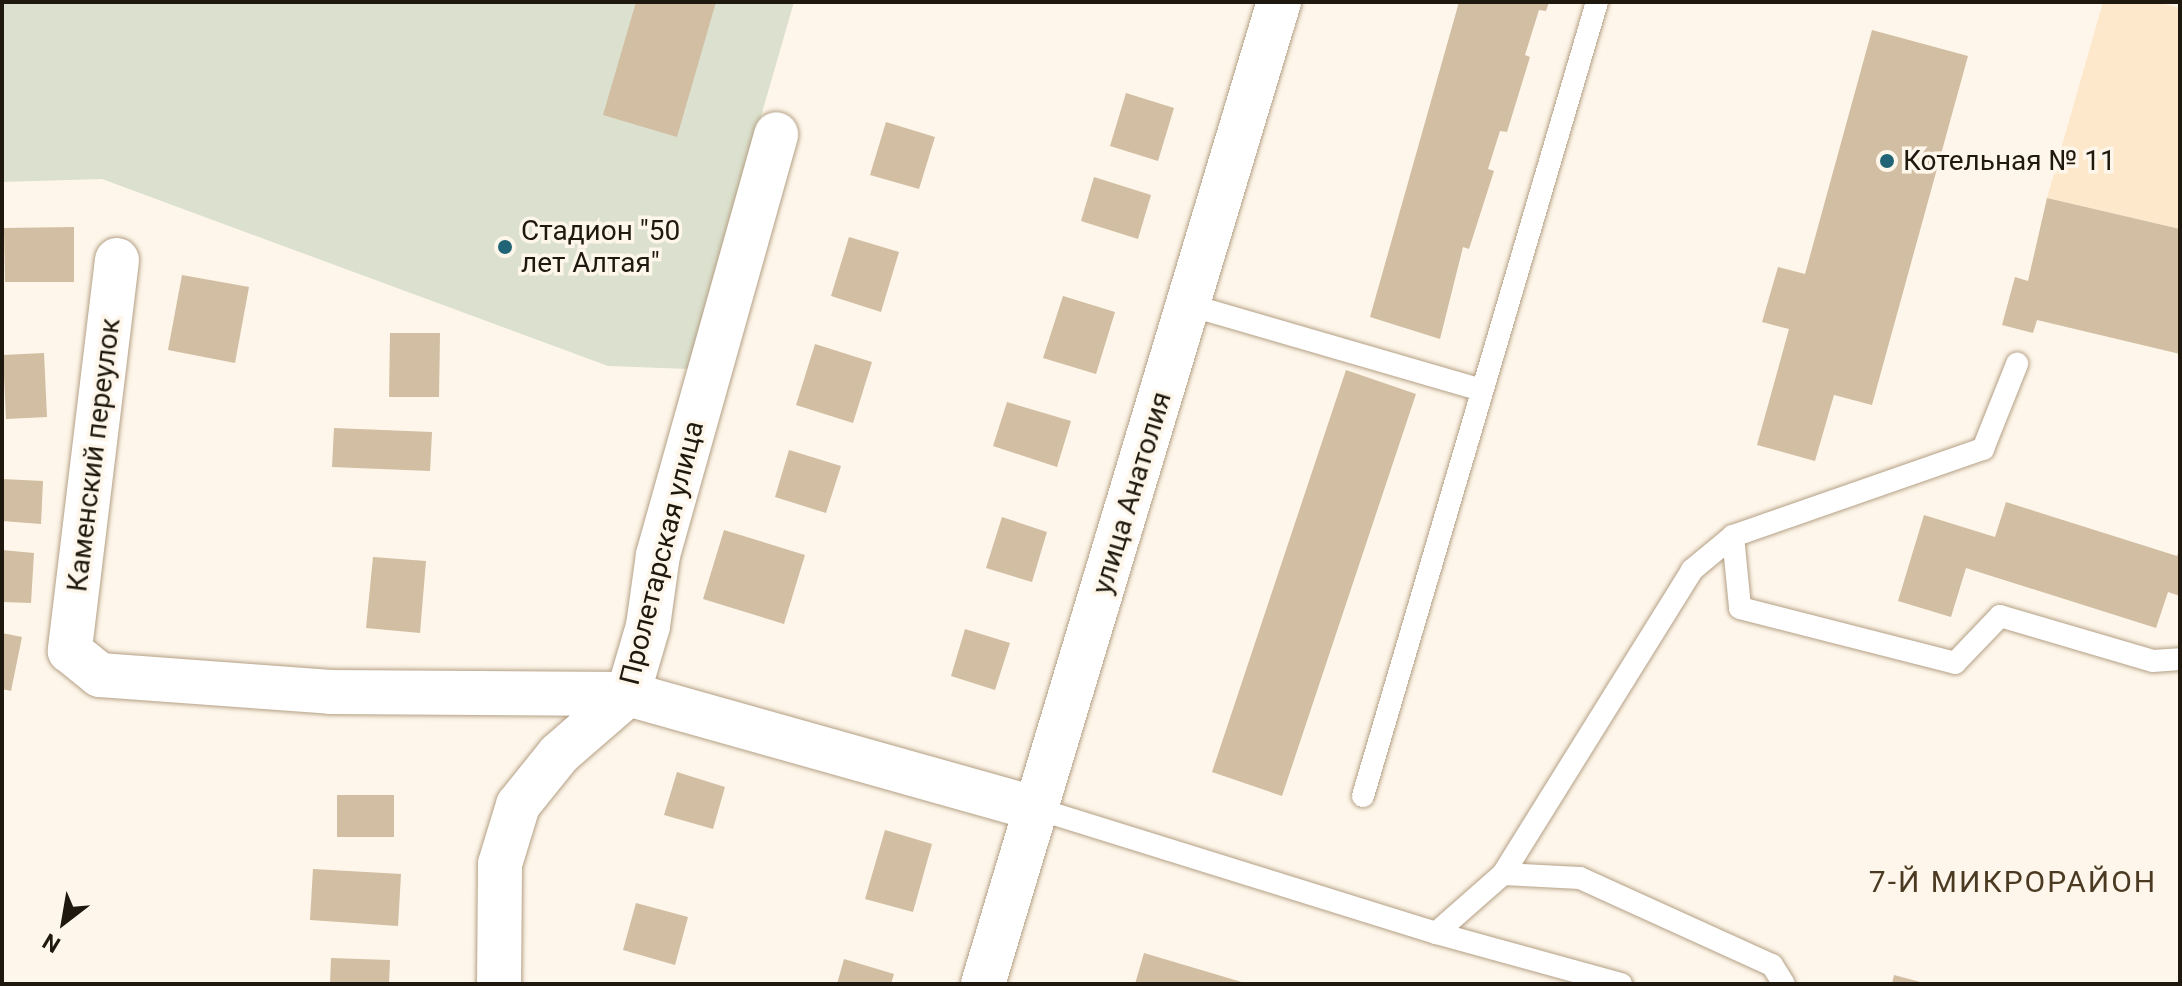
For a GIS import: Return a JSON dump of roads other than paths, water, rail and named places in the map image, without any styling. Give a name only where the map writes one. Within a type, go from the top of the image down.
[{"type":"street","name":"улица Анатолия","points":[[983,984],[1279,2]]},
{"type":"street","name":"Пролетарская улица","points":[[499,984],[500,864],[518,805],[559,754],[628,694],[648,626],[658,555],[776,134]]},
{"type":"street","name":"Каменский переулок","points":[[117,260],[70,651],[100,675],[330,692],[628,694]]},
{"type":"street","points":[[628,694],[1038,809]]},
{"type":"lane","points":[[1363,796],[1597,2]]},
{"type":"lane","points":[[1189,305],[1482,390]]},
{"type":"lane","points":[[1436,933],[1503,874],[1692,570],[1733,536],[1983,449],[2017,364]]},
{"type":"lane","points":[[1733,536],[1740,608],[1955,663],[2000,616],[2153,661],[2180,659]]},
{"type":"lane","points":[[1038,809],[1436,933],[1621,984]]},
{"type":"lane","points":[[1503,874],[1580,878],[1772,965],[1784,984]]},
{"type":"place","name":"Котельная № 11","points":[[1887,161]]},
{"type":"place","name":"Стадион \"50 лет Алтая\"","points":[[505,247]]},
{"type":"district","name":"7-Й МИКРОРАЙОН","points":[[2013,882]]}]
